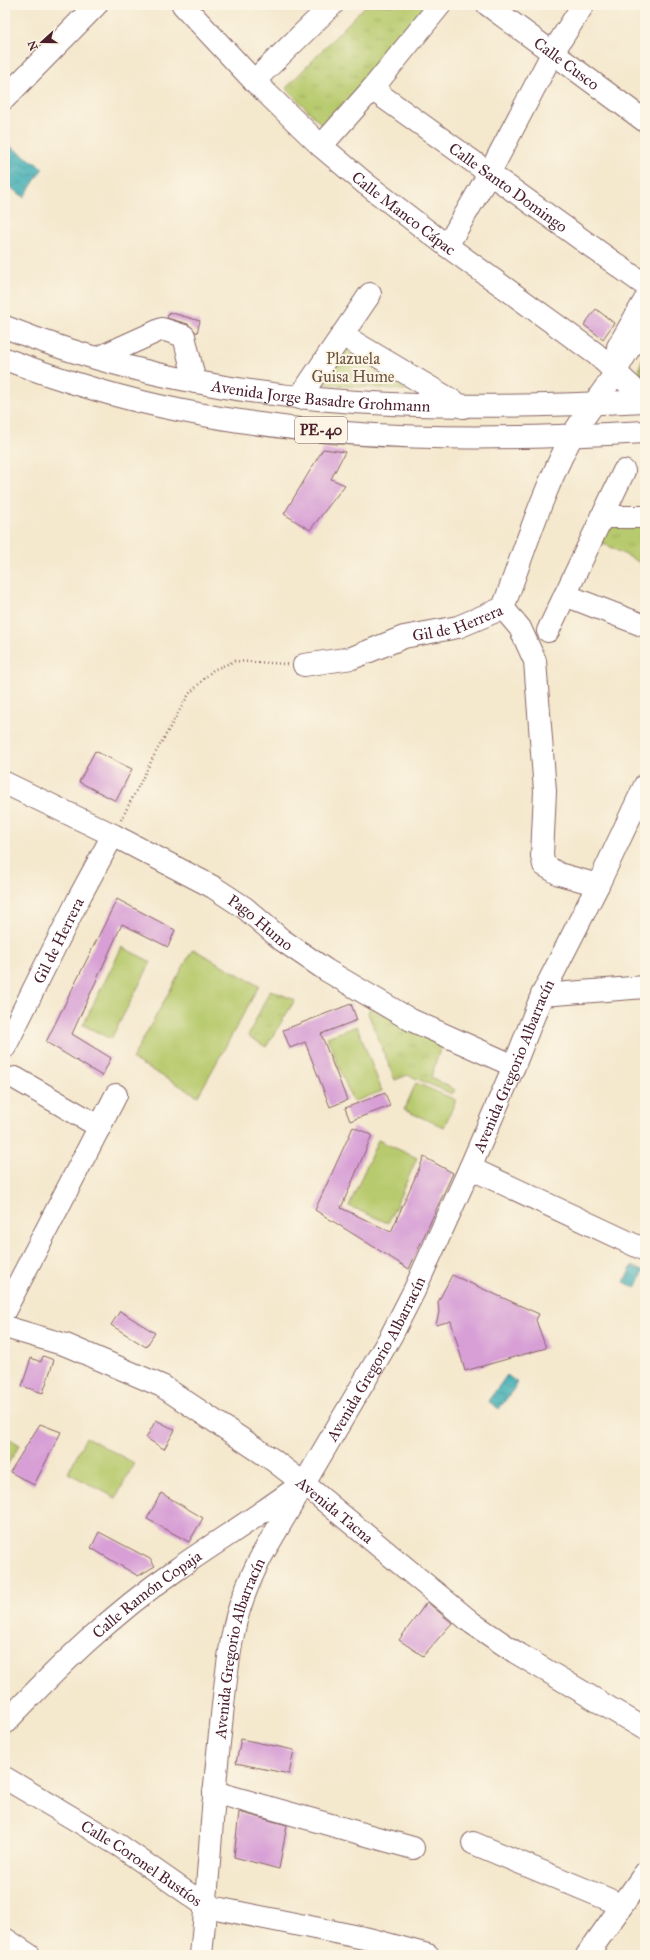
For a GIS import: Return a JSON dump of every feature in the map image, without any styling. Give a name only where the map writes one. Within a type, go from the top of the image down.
[{"type":"main road","points":[[5,98],[96,5]]},
{"type":"main road","name":"Calle Manco Cápac","points":[[183,5],[254,81],[321,146],[366,184],[447,246],[615,370],[645,400]]},
{"type":"main road","points":[[254,81],[332,5]]},
{"type":"main road","points":[[321,146],[372,89],[440,5]]},
{"type":"main road","name":"Calle Cusco","points":[[488,5],[645,121]]},
{"type":"main road","points":[[447,246],[490,172],[553,52],[583,5]]},
{"type":"main road","name":"Calle Santo Domingo","points":[[372,89],[490,172],[645,285]]},
{"type":"main road","points":[[299,398],[370,294]]},
{"type":"main road","points":[[615,370],[618,347],[645,300]]},
{"type":"main road","name":"Avenida Jorge Basadre Grohmann","points":[[5,327],[98,358],[195,382],[299,398],[361,404],[462,407],[592,404],[645,400]]},
{"type":"main road","points":[[98,358],[162,329],[184,336],[195,382],[189,412]]},
{"type":"main road","name":"Gil de Herrera","points":[[304,665],[352,658],[404,637],[458,627],[502,608],[546,494],[572,436],[592,404],[605,388],[628,350],[645,332]]},
{"type":"main road","points":[[342,335],[462,407]]},
{"type":"main road","name":"Avenida Jorge Basadre Grohmann","points":[[5,359],[64,380],[108,393],[225,419],[371,434],[428,436],[572,436],[645,432]]},
{"type":"main road","points":[[548,631],[624,471]]},
{"type":"main road","points":[[602,517],[645,517]]},
{"type":"main road","points":[[566,595],[644,622]]},
{"type":"main road","points":[[502,608],[520,628],[535,661],[545,791],[542,856],[544,865],[558,874],[598,885]]},
{"type":"main road","name":"Pago Humo","points":[[5,783],[113,835],[213,886],[245,908],[294,948],[326,970],[361,991],[410,1020],[514,1066]]},
{"type":"main road","name":"Avenida Gregorio Albarracín","points":[[201,1955],[214,1792],[229,1655],[238,1612],[262,1555],[391,1336],[414,1291],[470,1168],[514,1066],[542,994],[598,885],[645,784]]},
{"type":"main road","name":"Gil de Herrera","points":[[5,1047],[80,896],[113,835]]},
{"type":"main road","points":[[542,994],[645,987]]},
{"type":"main road","points":[[15,1078],[100,1127]]},
{"type":"main road","points":[[5,1310],[116,1095]]},
{"type":"main road","points":[[470,1168],[645,1250]]},
{"type":"main road","name":"Avenida Tacna","points":[[5,1328],[66,1345],[162,1386],[273,1460],[304,1483],[472,1623],[515,1652],[645,1729]]},
{"type":"main road","name":"Calle Ramón Copaja","points":[[5,1723],[75,1651],[121,1611],[176,1570],[261,1514],[304,1483]]},
{"type":"main road","name":"Calle Coronel Bustíos","points":[[5,1778],[120,1846],[206,1906],[369,1939],[428,1955]]},
{"type":"main road","points":[[214,1792],[413,1848]]},
{"type":"main road","points":[[473,1843],[622,1905]]},
{"type":"main road","points":[[596,1952],[622,1905],[645,1873]]},
{"type":"main road","points":[[5,1939],[28,1955]]},
{"type":"path","points":[[113,835],[156,752],[189,694],[213,670],[235,661],[304,665]]},
{"type":"green space","points":[[366,5],[434,5],[332,123],[324,127],[286,88]]},
{"type":"green space","name":"Plazuela Guisa Hume","points":[[342,345],[409,387],[404,390],[322,384]]},
{"type":"green space","points":[[645,355],[645,383],[641,376],[640,366]]},
{"type":"green space","points":[[604,520],[645,520],[645,565],[595,539]]},
{"type":"green space","points":[[122,947],[151,962],[111,1039],[83,1025]]},
{"type":"green space","points":[[193,949],[259,986],[198,1096],[132,1059]]},
{"type":"green space","points":[[270,990],[295,1000],[266,1047],[248,1036]]},
{"type":"green space","points":[[370,1007],[442,1043],[431,1077],[455,1090],[452,1094],[408,1075],[395,1080],[368,1013]]},
{"type":"green space","points":[[357,1026],[382,1091],[353,1102],[327,1037]]},
{"type":"green space","points":[[416,1083],[456,1100],[444,1127],[404,1110]]},
{"type":"green space","points":[[378,1140],[417,1158],[388,1223],[349,1206]]},
{"type":"green space","points":[[5,1436],[20,1445],[5,1468]]},
{"type":"green space","points":[[86,1437],[134,1463],[116,1498],[68,1473]]},
{"type":"water","points":[[8,145],[43,168],[24,197],[5,184],[5,150]]},
{"type":"water","points":[[632,1266],[644,1271],[636,1288],[624,1282]]},
{"type":"water","points":[[507,1375],[518,1383],[499,1409],[488,1401]]},
{"type":"building","points":[[596,309],[614,323],[603,339],[584,325]]},
{"type":"building","points":[[169,312],[200,321],[197,333],[188,324],[167,318]]},
{"type":"building","points":[[323,449],[345,452],[331,479],[345,485],[310,530],[284,514]]},
{"type":"building","points":[[95,751],[132,769],[116,801],[79,782]]},
{"type":"building","points":[[117,899],[175,930],[168,947],[122,924],[72,1034],[111,1058],[102,1076],[46,1042]]},
{"type":"building","points":[[351,1004],[357,1020],[321,1034],[347,1100],[330,1107],[305,1042],[290,1048],[283,1030]]},
{"type":"building","points":[[385,1093],[390,1106],[350,1121],[345,1108]]},
{"type":"building","points":[[353,1127],[372,1135],[341,1208],[391,1232],[424,1157],[453,1173],[409,1269],[315,1210]]},
{"type":"building","points":[[452,1275],[539,1314],[536,1320],[546,1348],[465,1371],[451,1321],[436,1325],[439,1312],[438,1302]]},
{"type":"building","points":[[120,1311],[155,1333],[146,1347],[111,1325]]},
{"type":"building","points":[[43,1356],[54,1360],[43,1393],[22,1386],[31,1358],[41,1362]]},
{"type":"building","points":[[156,1420],[175,1430],[164,1449],[146,1438]]},
{"type":"building","points":[[40,1424],[61,1432],[34,1485],[10,1472]]},
{"type":"building","points":[[161,1493],[203,1518],[189,1542],[147,1519]]},
{"type":"building","points":[[99,1532],[150,1559],[155,1566],[138,1576],[91,1548]]},
{"type":"building","points":[[427,1602],[452,1623],[423,1656],[399,1640]]},
{"type":"building","points":[[241,1739],[294,1750],[289,1774],[236,1763]]},
{"type":"building","points":[[239,1812],[287,1825],[279,1869],[234,1857]]}]
